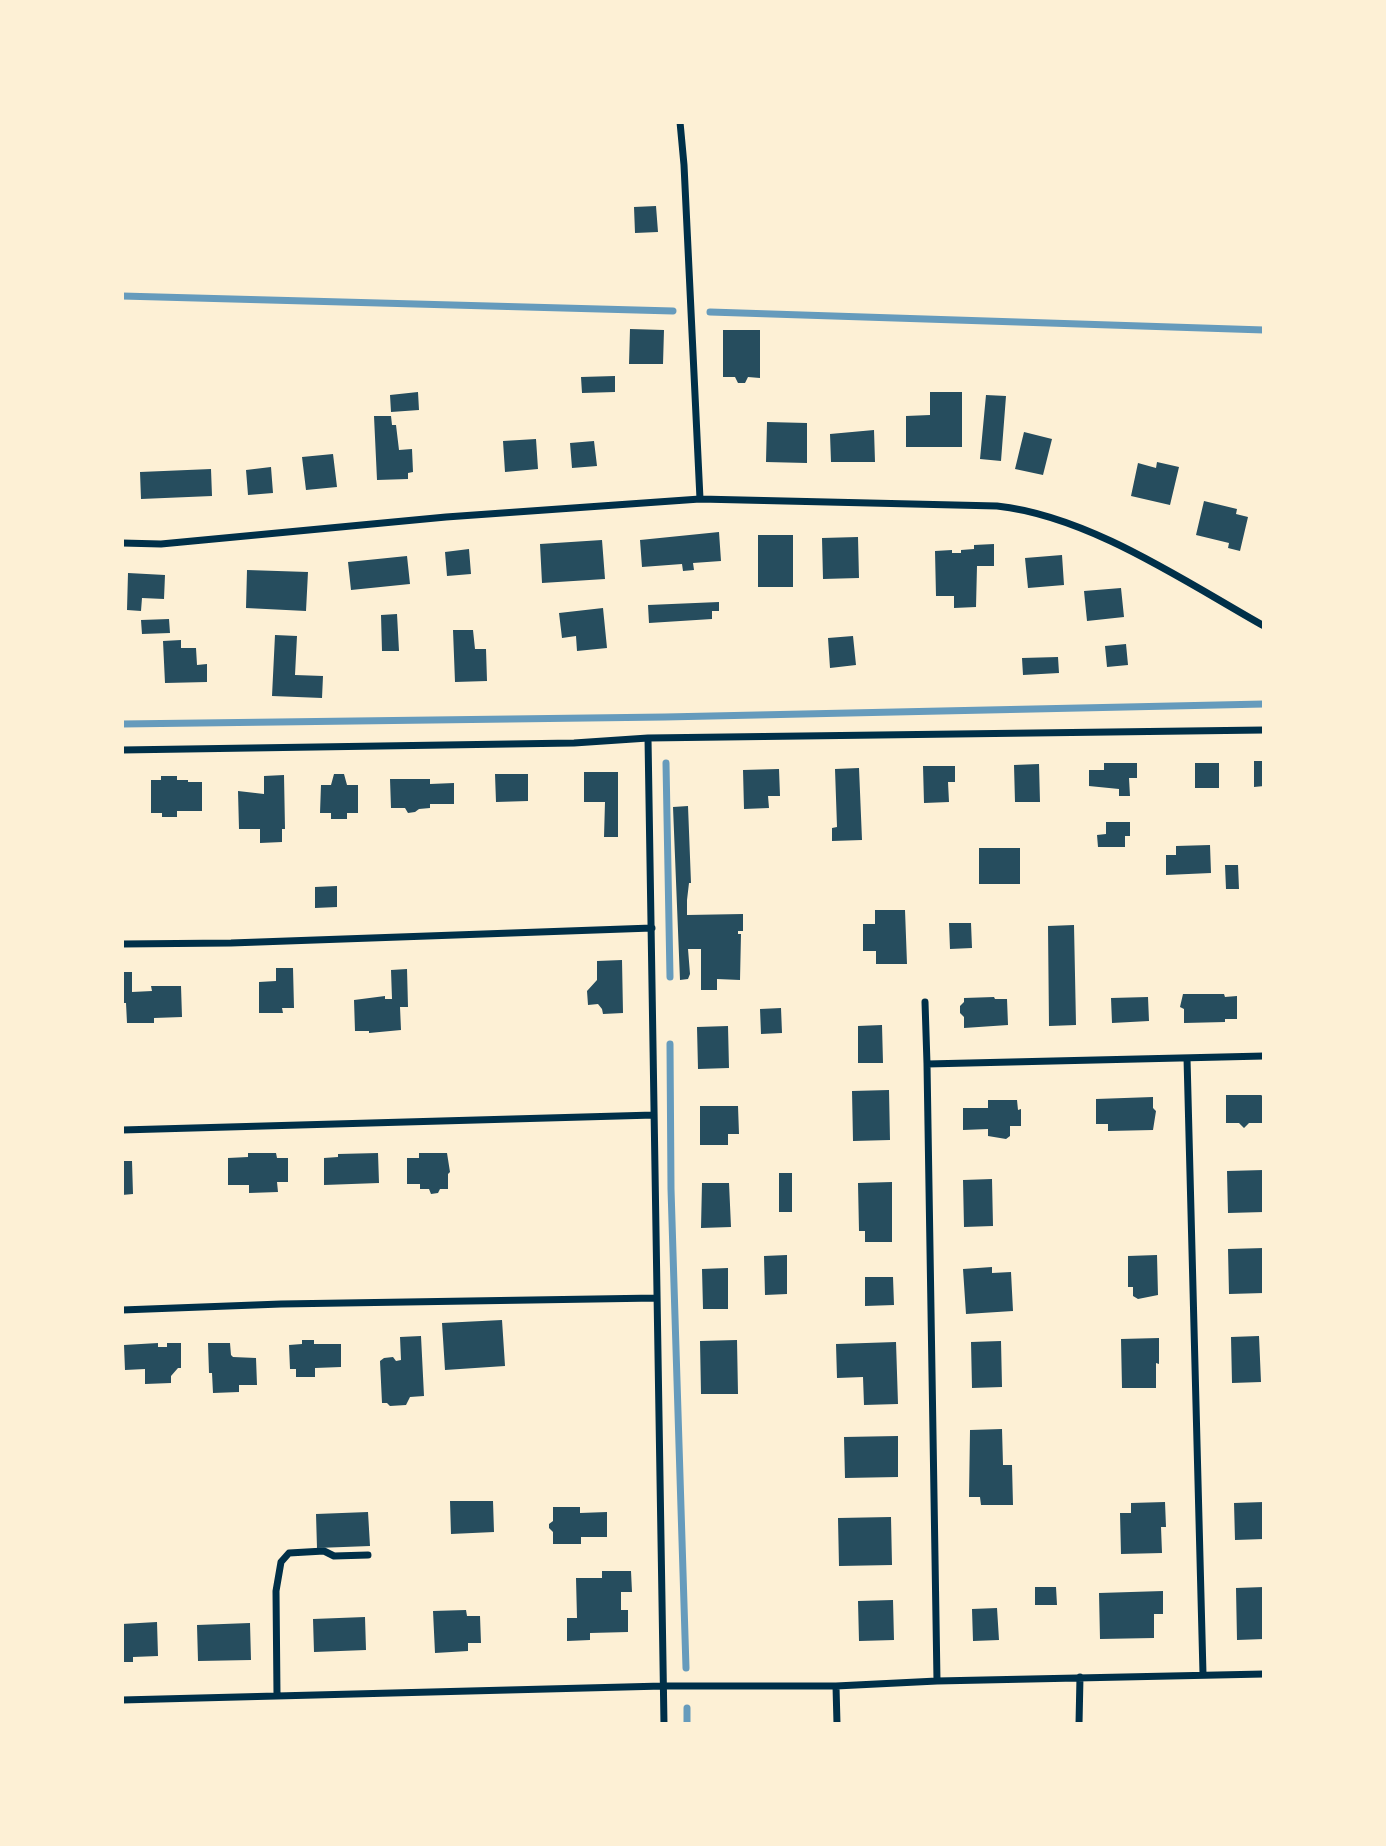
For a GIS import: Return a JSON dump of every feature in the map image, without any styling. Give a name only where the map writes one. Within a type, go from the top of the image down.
[{"type":"street","points":[[680,122],[699,499]]},
{"type":"street","points":[[122,543],[161,544],[446,517],[699,499],[875,501],[1017,508],[1061,521],[1112,543],[1264,626]]},
{"type":"street","points":[[122,750],[574,743],[648,738],[1264,730]]},
{"type":"street","points":[[648,738],[664,1724]]},
{"type":"street","points":[[122,944],[231,943],[652,928]]},
{"type":"street","points":[[925,1002],[937,1681]]},
{"type":"street","points":[[927,1064],[1264,1056]]},
{"type":"street","points":[[1187,1058],[1203,1674]]},
{"type":"street","points":[[122,1130],[654,1115]]},
{"type":"street","points":[[122,1310],[295,1304],[657,1298]]},
{"type":"street","points":[[277,1695],[276,1591],[281,1562],[289,1553],[324,1551],[334,1556],[368,1555]]},
{"type":"street","points":[[122,1700],[663,1686],[836,1686],[937,1681],[1264,1674]]},
{"type":"street","points":[[1079,1724],[1080,1677]]},
{"type":"street","points":[[836,1686],[837,1724]]},
{"type":"building","points":[[656,206],[658,232],[635,233],[634,207]]},
{"type":"building","points":[[630,329],[664,330],[663,364],[629,364]]},
{"type":"building","points":[[723,330],[760,330],[760,378],[748,377],[745,383],[738,383],[735,377],[723,377]]},
{"type":"building","points":[[615,376],[615,392],[582,393],[581,377]]},
{"type":"building","points":[[418,392],[419,410],[391,412],[390,395]]},
{"type":"building","points":[[930,392],[962,392],[962,447],[906,447],[906,416],[930,415]]},
{"type":"building","points":[[986,395],[1006,396],[1001,461],[980,459]]},
{"type":"building","points":[[374,416],[391,416],[392,425],[396,425],[399,450],[412,449],[413,472],[408,473],[408,479],[377,480]]},
{"type":"building","points":[[767,422],[807,423],[807,463],[766,462]]},
{"type":"building","points":[[874,430],[875,462],[831,462],[830,434]]},
{"type":"building","points":[[1024,432],[1052,439],[1043,475],[1015,469]]},
{"type":"building","points":[[536,439],[538,469],[505,472],[503,441]]},
{"type":"building","points":[[594,441],[597,466],[572,468],[570,443]]},
{"type":"building","points":[[333,454],[337,487],[306,490],[302,457]]},
{"type":"building","points":[[1157,462],[1179,467],[1170,505],[1131,496],[1138,463],[1156,468]]},
{"type":"building","points":[[271,467],[273,493],[248,495],[246,470]]},
{"type":"building","points":[[211,469],[212,496],[141,499],[140,472]]},
{"type":"building","points":[[1204,501],[1237,509],[1236,514],[1248,517],[1240,551],[1228,548],[1229,543],[1196,535]]},
{"type":"building","points":[[719,532],[721,561],[693,563],[694,570],[683,571],[682,564],[642,567],[640,540]]},
{"type":"building","points":[[758,535],[793,535],[793,587],[758,587]]},
{"type":"building","points":[[858,537],[859,578],[823,579],[822,538]]},
{"type":"building","points":[[602,540],[605,579],[542,583],[540,544]]},
{"type":"building","points":[[994,544],[994,566],[977,566],[976,607],[954,608],[954,596],[936,596],[935,551],[952,550],[952,553],[961,553],[961,550],[974,549],[974,545]]},
{"type":"building","points":[[469,549],[471,574],[447,576],[445,552]]},
{"type":"building","points":[[1062,555],[1064,585],[1028,588],[1025,558]]},
{"type":"building","points":[[407,556],[410,584],[351,590],[348,562]]},
{"type":"building","points":[[247,570],[308,572],[306,611],[246,608]]},
{"type":"building","points":[[128,573],[165,575],[164,599],[142,598],[141,611],[127,610]]},
{"type":"building","points":[[1121,588],[1124,617],[1087,621],[1084,591]]},
{"type":"building","points":[[719,602],[719,611],[712,611],[712,619],[649,623],[648,605]]},
{"type":"building","points":[[603,608],[607,648],[577,651],[576,636],[562,638],[559,613]]},
{"type":"building","points":[[397,614],[399,651],[382,651],[381,615]]},
{"type":"building","points":[[169,619],[170,633],[142,634],[141,620]]},
{"type":"building","points":[[453,630],[473,630],[475,649],[486,649],[487,681],[455,682]]},
{"type":"building","points":[[275,635],[297,636],[295,675],[323,676],[322,698],[272,696]]},
{"type":"building","points":[[853,636],[856,665],[830,668],[828,638]]},
{"type":"building","points":[[181,640],[181,648],[196,648],[197,665],[207,664],[207,682],[165,683],[163,641]]},
{"type":"building","points":[[1126,644],[1128,665],[1107,667],[1105,646]]},
{"type":"building","points":[[1058,657],[1059,673],[1023,675],[1022,658]]},
{"type":"building","points":[[1254,761],[1264,761],[1264,786],[1254,787]]},
{"type":"building","points":[[1104,763],[1137,763],[1137,778],[1129,778],[1130,796],[1119,796],[1119,789],[1089,786],[1089,770],[1104,770]]},
{"type":"building","points":[[1195,763],[1219,763],[1219,788],[1195,788]]},
{"type":"building","points":[[1039,764],[1040,802],[1015,802],[1014,765]]},
{"type":"building","points":[[923,766],[955,766],[955,782],[948,782],[949,802],[924,803]]},
{"type":"building","points":[[859,768],[862,840],[832,841],[832,828],[837,827],[835,769]]},
{"type":"building","points":[[779,769],[780,796],[768,796],[769,808],[744,809],[743,770]]},
{"type":"building","points":[[584,772],[618,772],[618,837],[604,837],[605,802],[584,802]]},
{"type":"building","points":[[334,774],[344,774],[347,785],[358,785],[358,813],[347,813],[347,819],[331,819],[331,813],[320,813],[321,785],[331,785]]},
{"type":"building","points":[[495,774],[528,774],[528,801],[496,802]]},
{"type":"building","points":[[284,775],[285,829],[282,829],[282,842],[260,843],[260,829],[239,829],[238,791],[264,794],[264,776]]},
{"type":"building","points":[[161,776],[177,776],[177,780],[202,782],[202,811],[177,811],[177,817],[162,817],[162,813],[151,813],[151,780],[161,780]]},
{"type":"building","points":[[390,779],[430,779],[430,784],[454,783],[454,804],[430,804],[430,808],[408,813],[405,808],[391,808]]},
{"type":"building","points":[[688,806],[691,883],[687,915],[743,914],[743,931],[738,931],[738,934],[741,934],[740,980],[717,979],[717,990],[701,990],[701,949],[688,949],[690,974],[688,979],[680,980],[673,807]]},
{"type":"building","points":[[1106,822],[1130,822],[1130,836],[1125,836],[1125,847],[1098,847],[1097,835],[1106,834]]},
{"type":"building","points":[[1210,845],[1211,873],[1166,875],[1166,855],[1176,855],[1176,846]]},
{"type":"building","points":[[979,848],[1020,848],[1020,884],[979,884]]},
{"type":"building","points":[[1225,865],[1238,865],[1239,889],[1226,889]]},
{"type":"building","points":[[337,886],[337,907],[315,908],[315,887]]},
{"type":"building","points":[[875,910],[905,910],[907,964],[876,964],[876,951],[863,951],[863,924],[875,924]]},
{"type":"building","points":[[949,923],[971,923],[972,948],[950,949]]},
{"type":"building","points":[[1074,925],[1076,1025],[1049,1026],[1048,926]]},
{"type":"building","points":[[622,960],[623,1013],[603,1014],[598,1004],[588,1005],[587,991],[597,980],[597,961]]},
{"type":"building","points":[[276,968],[293,968],[294,1008],[282,1008],[283,1013],[259,1013],[259,982],[276,981]]},
{"type":"building","points":[[407,969],[408,1007],[400,1007],[401,1030],[369,1033],[355,1031],[354,1000],[385,996],[385,999],[392,999],[391,970]]},
{"type":"building","points":[[122,972],[132,972],[132,992],[152,991],[151,986],[181,986],[182,1017],[154,1018],[154,1023],[127,1023],[126,1003],[122,1003]]},
{"type":"building","points":[[1183,994],[1237,996],[1237,1019],[1184,1023],[1184,1009],[1180,1007]]},
{"type":"building","points":[[1148,997],[1149,1021],[1112,1023],[1111,998]]},
{"type":"building","points":[[964,998],[1007,999],[1008,1025],[964,1028],[960,1006]]},
{"type":"building","points":[[781,1008],[782,1033],[761,1034],[760,1009]]},
{"type":"building","points":[[882,1025],[883,1063],[858,1063],[858,1026]]},
{"type":"building","points":[[728,1026],[729,1068],[698,1069],[697,1027]]},
{"type":"building","points":[[889,1090],[890,1140],[853,1141],[852,1091]]},
{"type":"building","points":[[1226,1095],[1264,1097],[1264,1123],[1249,1123],[1244,1128],[1239,1123],[1226,1123]]},
{"type":"building","points":[[1153,1097],[1153,1108],[1156,1111],[1153,1130],[1108,1131],[1108,1124],[1096,1124],[1096,1099]]},
{"type":"building","points":[[988,1100],[1017,1100],[1018,1110],[1021,1109],[1021,1126],[1010,1126],[1010,1136],[1006,1139],[988,1136],[988,1129],[963,1130],[963,1108],[988,1108]]},
{"type":"building","points":[[700,1106],[738,1106],[739,1134],[728,1134],[728,1145],[700,1145]]},
{"type":"building","points":[[248,1153],[276,1153],[277,1158],[288,1158],[288,1182],[277,1182],[278,1192],[249,1193],[249,1185],[228,1185],[228,1158],[248,1157]]},
{"type":"building","points":[[378,1153],[379,1183],[324,1185],[324,1158],[338,1157],[338,1154]]},
{"type":"building","points":[[419,1153],[447,1153],[450,1172],[448,1189],[440,1189],[438,1193],[431,1194],[429,1189],[420,1189],[420,1184],[407,1184],[407,1158],[419,1158]]},
{"type":"building","points":[[122,1161],[132,1161],[133,1194],[122,1195]]},
{"type":"building","points":[[1264,1170],[1264,1212],[1228,1213],[1227,1171]]},
{"type":"building","points":[[779,1173],[792,1173],[792,1212],[779,1212]]},
{"type":"building","points":[[992,1179],[993,1226],[964,1227],[963,1180]]},
{"type":"building","points":[[892,1182],[892,1242],[865,1242],[865,1231],[859,1231],[858,1183]]},
{"type":"building","points":[[702,1183],[729,1183],[731,1227],[701,1228]]},
{"type":"building","points":[[1264,1248],[1264,1293],[1229,1294],[1228,1249]]},
{"type":"building","points":[[787,1255],[787,1294],[765,1295],[764,1256]]},
{"type":"building","points":[[1157,1255],[1158,1295],[1138,1299],[1133,1296],[1133,1287],[1128,1287],[1128,1256]]},
{"type":"building","points":[[992,1267],[992,1273],[1011,1272],[1013,1311],[966,1314],[963,1269]]},
{"type":"building","points":[[728,1268],[728,1309],[703,1309],[702,1269]]},
{"type":"building","points":[[865,1277],[893,1277],[894,1305],[865,1306]]},
{"type":"building","points":[[502,1320],[505,1366],[445,1370],[442,1323]]},
{"type":"building","points":[[421,1336],[424,1396],[410,1397],[406,1405],[390,1406],[382,1403],[380,1361],[393,1357],[396,1361],[401,1360],[400,1337]]},
{"type":"building","points":[[1259,1336],[1261,1382],[1232,1383],[1231,1337]]},
{"type":"building","points":[[1159,1338],[1156,1388],[1122,1388],[1121,1339]]},
{"type":"building","points":[[302,1340],[314,1340],[314,1344],[341,1344],[341,1367],[315,1368],[315,1377],[296,1377],[296,1369],[290,1369],[289,1345],[302,1344]]},
{"type":"building","points":[[737,1340],[738,1394],[701,1394],[700,1341]]},
{"type":"building","points":[[1001,1341],[1002,1387],[972,1388],[971,1342]]},
{"type":"building","points":[[896,1342],[898,1404],[864,1405],[863,1377],[837,1378],[836,1344]]},
{"type":"building","points":[[158,1343],[158,1347],[167,1347],[167,1343],[181,1343],[181,1368],[171,1376],[171,1383],[145,1384],[145,1369],[125,1370],[124,1345]]},
{"type":"building","points":[[208,1343],[230,1343],[233,1357],[256,1358],[257,1385],[239,1385],[239,1392],[213,1393]]},
{"type":"building","points":[[1002,1429],[1003,1465],[1012,1465],[1013,1505],[981,1505],[980,1497],[969,1497],[970,1430]]},
{"type":"building","points":[[898,1436],[898,1477],[845,1478],[844,1437]]},
{"type":"building","points":[[450,1501],[493,1501],[494,1532],[451,1534]]},
{"type":"building","points":[[1165,1502],[1166,1527],[1161,1527],[1162,1553],[1121,1554],[1120,1513],[1131,1513],[1131,1503]]},
{"type":"building","points":[[1264,1502],[1264,1539],[1235,1540],[1234,1503]]},
{"type":"building","points":[[553,1507],[580,1507],[580,1513],[607,1512],[607,1537],[581,1537],[581,1544],[553,1544],[553,1532],[549,1524],[553,1521]]},
{"type":"building","points":[[368,1512],[370,1546],[317,1548],[316,1514]]},
{"type":"building","points":[[891,1517],[892,1565],[839,1566],[838,1518]]},
{"type":"building","points":[[602,1571],[631,1571],[632,1592],[621,1592],[621,1610],[628,1610],[628,1632],[590,1633],[590,1640],[567,1641],[567,1618],[577,1618],[576,1578],[602,1578]]},
{"type":"building","points":[[1035,1587],[1056,1587],[1057,1605],[1035,1605]]},
{"type":"building","points":[[1264,1587],[1264,1639],[1237,1640],[1236,1588]]},
{"type":"building","points":[[1163,1591],[1163,1614],[1154,1614],[1154,1638],[1100,1639],[1099,1593]]},
{"type":"building","points":[[893,1600],[894,1640],[859,1641],[858,1601]]},
{"type":"building","points":[[997,1608],[999,1640],[973,1641],[972,1609]]},
{"type":"building","points":[[466,1610],[467,1616],[480,1616],[481,1643],[468,1643],[468,1651],[435,1653],[433,1611]]},
{"type":"building","points":[[365,1617],[366,1650],[314,1652],[313,1619]]},
{"type":"building","points":[[157,1622],[158,1656],[133,1657],[133,1662],[122,1662],[122,1624]]},
{"type":"building","points":[[250,1623],[251,1660],[198,1661],[197,1625]]},
{"type":"waterway","points":[[122,296],[673,311]]},
{"type":"waterway","points":[[710,312],[1264,330]]},
{"type":"waterway","points":[[122,724],[665,717],[1264,704]]},
{"type":"waterway","points":[[666,763],[670,977]]},
{"type":"waterway","points":[[670,1044],[671,1189],[686,1668]]},
{"type":"waterway","points":[[687,1708],[687,1724]]}]
